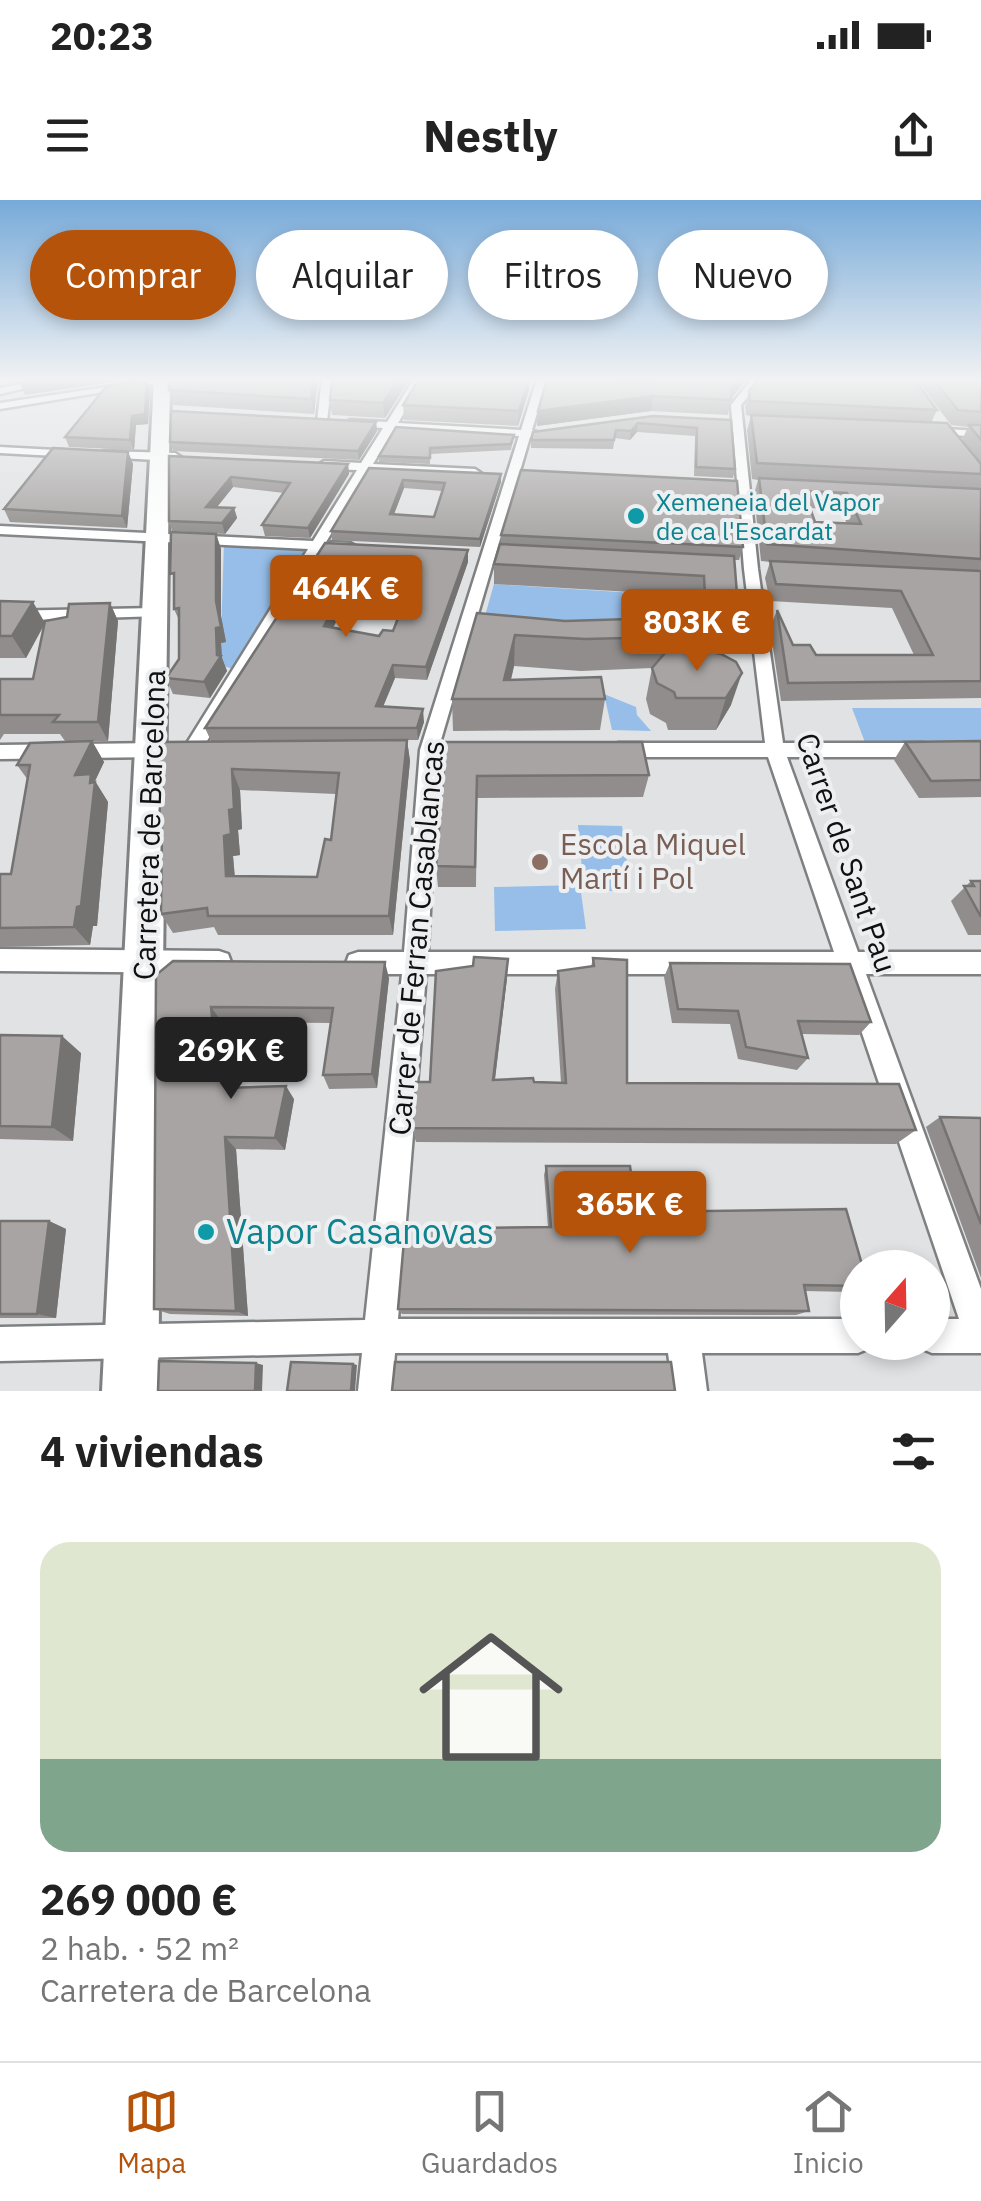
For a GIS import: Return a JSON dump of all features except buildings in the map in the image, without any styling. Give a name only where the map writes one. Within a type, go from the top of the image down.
[{"type":"main road","name":"Carretera de Barcelona","points":[[131,1366],[160,456],[165,435]]},
{"type":"street","points":[[0,752],[201,751],[386,435]]},
{"type":"street","name":"Carrer de Ferran Casablancas","points":[[375,1391],[416,964],[428,750],[497,555],[512,474],[526,435]]},
{"type":"street","name":"Carrer de Sant Pau","points":[[742,435],[751,569],[775,750],[981,1336]]},
{"type":"street","points":[[949,435],[955,444]]},
{"type":"street","points":[[43,466],[63,441]]},
{"type":"street","points":[[0,450],[197,458]]},
{"type":"street","points":[[309,464],[532,476]]},
{"type":"street","points":[[0,530],[374,548]]},
{"type":"street","points":[[468,553],[497,555]]},
{"type":"street","points":[[0,616],[156,614]]},
{"type":"street","points":[[602,750],[944,750]]},
{"type":"street","points":[[0,960],[247,962]]},
{"type":"street","points":[[340,963],[981,963]]},
{"type":"street","points":[[0,1344],[131,1366],[381,1336],[840,1336]]},
{"type":"street","points":[[682,1336],[690,1391]]},
{"type":"street","points":[[950,1336],[981,1336]]},
{"type":"shaded area","points":[[224,541],[315,545],[240,671],[220,665]]},
{"type":"shaded area","points":[[494,584],[699,597],[700,637],[655,650],[477,644]]},
{"type":"shaded area","points":[[604,694],[636,707],[637,715],[651,731],[612,730]]},
{"type":"shaded area","points":[[852,708],[981,708],[981,747],[866,745]]},
{"type":"shaded area","points":[[578,825],[622,826],[631,891],[584,891]]},
{"type":"shaded area","points":[[580,885],[586,929],[495,931],[494,887]]},
{"type":"place","name":"Xemeneia del Vapor de ca l'Escardat","points":[[636,516]]},
{"type":"place","name":"Escola Miquel Martí i Pol","points":[[540,862]]},
{"type":"place","name":"Vapor Casanovas","points":[[206,1232]]}]
